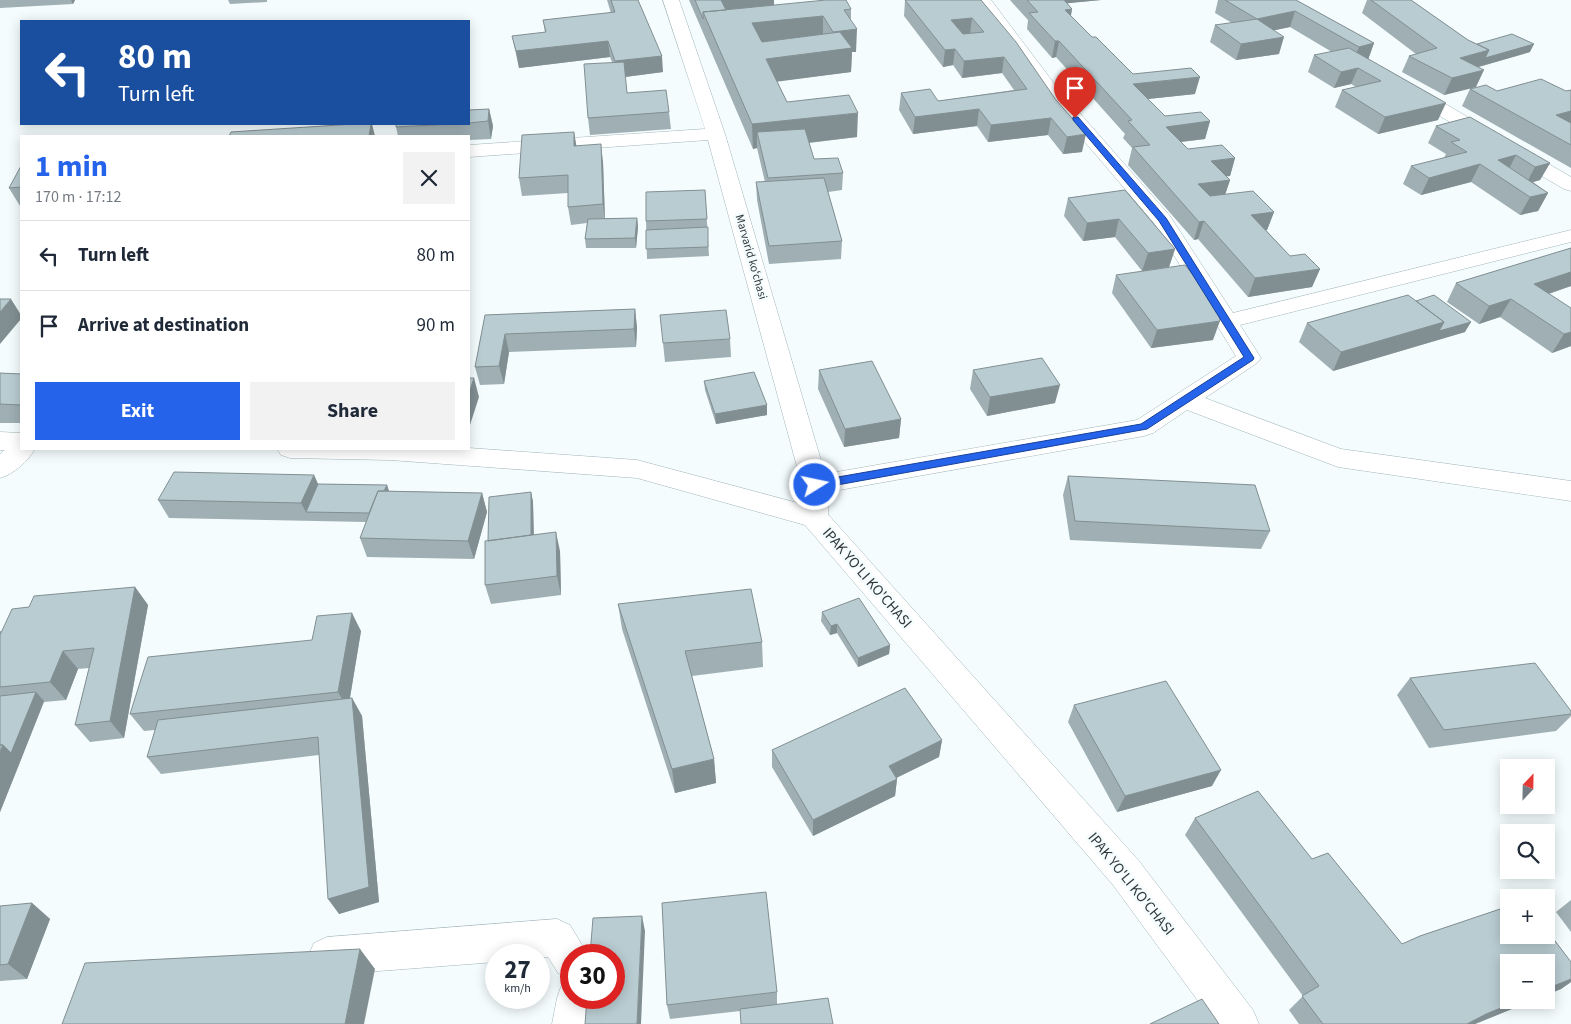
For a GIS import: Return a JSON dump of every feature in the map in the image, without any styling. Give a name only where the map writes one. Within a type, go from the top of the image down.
[{"type":"street","name":"Marvarid koʻchasi","points":[[671,0],[716,134],[815,485],[814,517]]},
{"type":"street","points":[[815,485],[1144,427],[1249,358],[1163,220],[1050,90],[983,0]]},
{"type":"street","points":[[1396,83],[1571,185]]},
{"type":"street","points":[[470,151],[716,134]]},
{"type":"street","points":[[1226,322],[1571,236]]},
{"type":"street","points":[[1185,400],[1338,458],[1571,491]]},
{"type":"street","points":[[0,441],[20,442]]},
{"type":"street","points":[[0,469],[21,450]]},
{"type":"street","name":"IPAK YO'LI KO'CHASI","points":[[323,450],[390,452],[637,469],[814,517],[1126,872],[1239,1024]]},
{"type":"street","points":[[291,959],[556,938],[560,944]]},
{"type":"street","points":[[572,1024],[574,1009]]},
{"type":"building","points":[[611,0],[638,0],[662,56],[615,61],[608,41],[516,51],[512,36],[546,32],[543,20],[615,12]]},
{"type":"building","points":[[695,0],[721,0],[726,10],[703,12],[703,19]]},
{"type":"building","points":[[826,0],[846,0],[851,9],[844,10],[857,29],[833,32],[823,16],[752,23],[762,42],[840,32],[852,48],[766,59],[787,102],[849,95],[858,113],[752,124],[703,12]]},
{"type":"building","points":[[905,0],[981,0],[1016,42],[1056,100],[1086,134],[1067,137],[1051,118],[991,125],[979,109],[915,117],[901,93],[930,89],[938,101],[1027,89],[1004,57],[964,61],[955,49],[945,50]],"holes":[[[972,18],[984,32],[963,34],[951,20]]]},
{"type":"building","points":[[1027,0],[1064,0],[1072,9],[1065,10],[1092,37],[1096,37],[1133,74],[1191,68],[1200,77],[1133,84],[1165,116],[1201,112],[1210,121],[1166,127],[1188,149],[1222,145],[1235,158],[1211,161],[1230,180],[1198,184],[1210,196],[1253,191],[1274,212],[1251,215],[1290,256],[1305,254],[1320,269],[1255,278],[1204,221],[1199,222],[1133,147],[1150,145],[1128,121],[1132,120],[1059,41],[1055,41],[1029,13],[1038,12]]},
{"type":"building","points":[[1225,0],[1296,0],[1374,43],[1359,47],[1295,11],[1257,19]]},
{"type":"building","points":[[1371,0],[1411,0],[1468,40],[1489,50],[1460,58],[1484,70],[1452,78],[1409,56],[1437,48]]},
{"type":"building","points":[[1257,19],[1284,37],[1241,44],[1215,25]]},
{"type":"building","points":[[1512,34],[1534,44],[1485,58],[1489,50],[1477,44]]},
{"type":"building","points":[[1349,48],[1446,103],[1385,117],[1342,90],[1381,81],[1358,68],[1341,72],[1314,55]]},
{"type":"building","points":[[624,62],[627,93],[666,90],[669,112],[588,118],[584,64]]},
{"type":"building","points":[[1541,79],[1566,91],[1571,90],[1571,111],[1556,115],[1571,123],[1571,145],[1470,89],[1486,85],[1497,91]]},
{"type":"building","points":[[489,109],[488,121],[470,123],[470,110]]},
{"type":"building","points":[[1470,117],[1550,163],[1535,167],[1516,155],[1498,160],[1548,193],[1530,197],[1480,164],[1429,178],[1411,166],[1467,152],[1451,142],[1460,140],[1436,126]]},
{"type":"building","points":[[339,125],[371,125],[369,135],[230,135],[231,132]]},
{"type":"building","points":[[396,125],[433,125],[396,127]]},
{"type":"building","points":[[805,129],[814,159],[838,158],[843,173],[768,178],[757,132]]},
{"type":"building","points":[[574,132],[574,146],[601,144],[603,204],[568,207],[568,175],[519,178],[522,135]]},
{"type":"building","points":[[20,168],[20,187],[9,188]]},
{"type":"building","points":[[824,178],[842,241],[769,246],[756,182]]},
{"type":"building","points":[[705,190],[707,219],[646,221],[646,192]]},
{"type":"building","points":[[1125,190],[1175,249],[1148,253],[1119,219],[1087,223],[1068,198]]},
{"type":"building","points":[[637,218],[635,238],[585,239],[588,219]]},
{"type":"building","points":[[708,227],[708,247],[646,249],[646,230]]},
{"type":"building","points":[[1571,248],[1571,272],[1534,284],[1571,308],[1571,332],[1564,334],[1511,299],[1489,306],[1456,283]]},
{"type":"building","points":[[1185,265],[1218,305],[1220,321],[1157,330],[1116,275]]},
{"type":"building","points":[[1408,295],[1444,322],[1341,352],[1307,323]]},
{"type":"building","points":[[1434,295],[1471,322],[1439,331],[1444,322],[1416,301]]},
{"type":"building","points":[[0,299],[11,299],[0,312]]},
{"type":"building","points":[[635,309],[634,329],[505,334],[499,366],[475,367],[485,315]]},
{"type":"building","points":[[726,310],[730,339],[663,343],[660,315]]},
{"type":"building","points":[[1042,358],[1060,385],[990,397],[973,370]]},
{"type":"building","points":[[872,361],[901,419],[845,429],[819,370]]},
{"type":"building","points":[[754,372],[767,405],[715,414],[704,381]]},
{"type":"building","points":[[0,373],[20,374],[20,405],[0,404]]},
{"type":"building","points":[[470,378],[474,378],[470,390]]},
{"type":"building","points":[[174,472],[314,475],[301,503],[158,500]]},
{"type":"building","points":[[1068,476],[1255,485],[1270,531],[1075,521]]},
{"type":"building","points":[[318,484],[387,485],[384,491],[378,491],[369,513],[306,512]]},
{"type":"building","points":[[378,491],[482,493],[468,541],[360,538]]},
{"type":"building","points":[[531,492],[531,535],[488,541],[489,497]]},
{"type":"building","points":[[556,532],[557,576],[485,585],[485,541]]},
{"type":"building","points":[[135,587],[110,721],[75,725],[94,648],[63,651],[50,682],[0,687],[0,635],[12,609],[29,607],[34,596]]},
{"type":"building","points":[[751,589],[762,642],[685,651],[714,759],[672,769],[618,604]]},
{"type":"building","points":[[859,598],[890,645],[858,658],[837,624],[831,626],[822,612]]},
{"type":"building","points":[[352,613],[338,692],[130,714],[148,657],[312,640],[317,616]]},
{"type":"building","points":[[1535,663],[1571,711],[1571,714],[1444,730],[1410,678]]},
{"type":"building","points":[[1166,681],[1221,770],[1125,796],[1074,705]]},
{"type":"building","points":[[905,688],[942,740],[889,766],[897,779],[813,820],[772,750]]},
{"type":"building","points":[[36,692],[11,753],[3,745],[0,745],[0,696]]},
{"type":"building","points":[[352,698],[369,887],[328,899],[318,737],[147,757],[158,720]]},
{"type":"building","points":[[1258,791],[1312,859],[1328,853],[1402,944],[1500,909],[1500,944],[1555,944],[1555,941],[1571,962],[1571,979],[1555,985],[1555,954],[1500,954],[1500,1008],[1467,1024],[1323,1024],[1302,996],[1319,986],[1195,818]]},
{"type":"building","points":[[766,892],[777,992],[667,1005],[662,903]]},
{"type":"building","points":[[32,903],[8,964],[0,965],[0,906]]},
{"type":"building","points":[[642,916],[637,1024],[585,1024],[586,1009],[625,1009],[625,944],[591,944],[593,918]]},
{"type":"building","points":[[360,949],[345,1024],[62,1024],[85,963]]},
{"type":"building","points":[[828,998],[833,1024],[741,1024],[740,1009]]},
{"type":"building","points":[[1202,999],[1219,1024],[1150,1024]]},
{"type":"route","points":[[815,485],[1144,427],[1249,358],[1163,220],[1075,118]]}]
